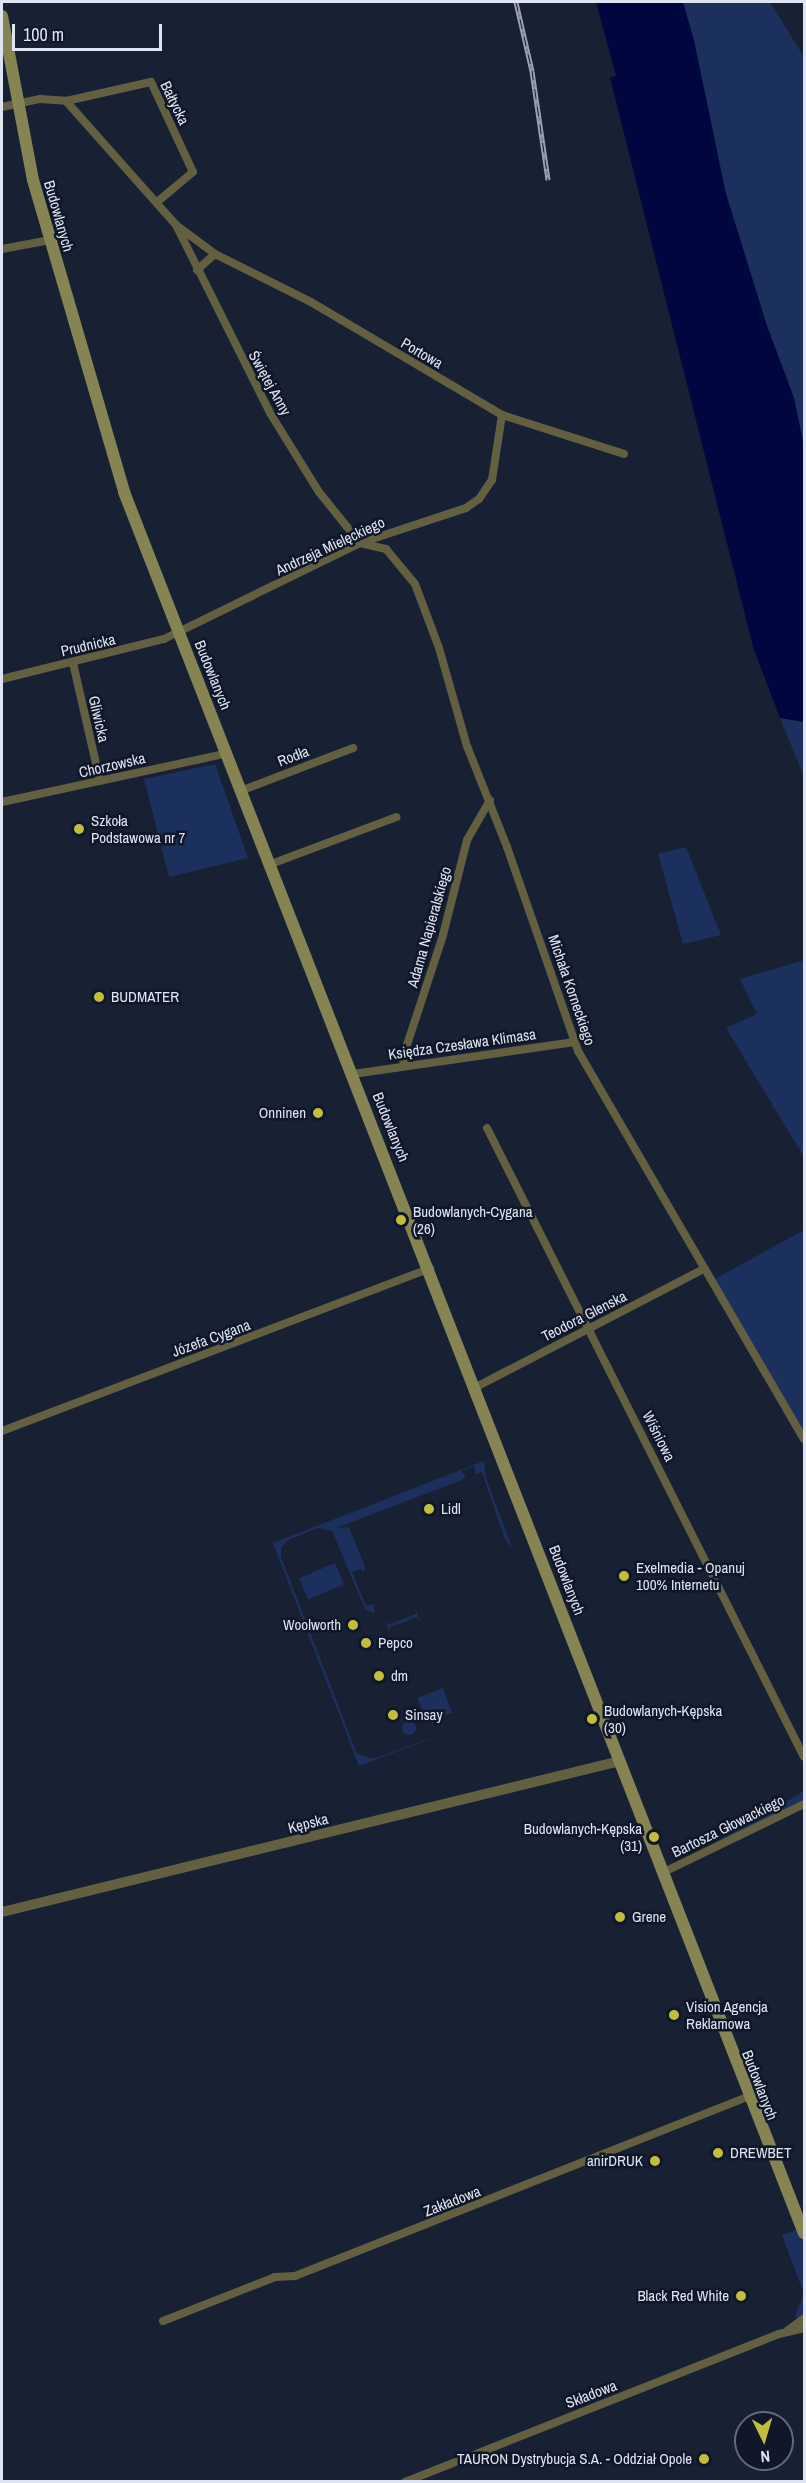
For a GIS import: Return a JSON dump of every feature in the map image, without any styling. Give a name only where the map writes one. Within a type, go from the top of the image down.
[{"type":"main road","name":"Budowlanych","points":[[2,16],[16,104],[50,240],[104,431],[180,633],[430,1268],[662,1873],[804,2233]]},
{"type":"street","name":"Bałtycka","points":[[66,101],[150,82],[192,172],[157,201]]},
{"type":"street","points":[[2,107],[40,99],[66,101]]},
{"type":"street","name":"Świętej Anny","points":[[66,101],[176,225],[270,413],[319,492],[360,543]]},
{"type":"street","name":"Świętej Anny","points":[[176,225],[215,254]]},
{"type":"street","points":[[2,249],[50,240]]},
{"type":"street","points":[[197,270],[215,254]]},
{"type":"street","name":"Portowa","points":[[215,254],[311,302],[502,415],[624,453]]},
{"type":"street","name":"Andrzeja Mielęckiego","points":[[180,633],[360,543],[466,508],[479,499],[492,480],[502,415]]},
{"type":"street","name":"Michała Korneckiego","points":[[360,543],[386,549],[415,584],[437,640],[467,746],[490,800],[575,1042],[606,1105],[804,1439]]},
{"type":"street","name":"Prudnicka","points":[[2,679],[150,644],[180,633]]},
{"type":"street","name":"Gliwicka","points":[[73,663],[100,781]]},
{"type":"street","name":"Rodła","points":[[243,790],[353,748]]},
{"type":"street","name":"Chorzowska","points":[[2,802],[228,753]]},
{"type":"street","name":"Adama Napieralskiego","points":[[404,1066],[403,1057],[443,935],[467,840],[490,800]]},
{"type":"street","points":[[271,864],[397,817]]},
{"type":"street","name":"Księdza Czesława Klimasa","points":[[353,1074],[575,1042]]},
{"type":"street","name":"Wiśniowa","points":[[487,1128],[590,1328],[804,1757]]},
{"type":"street","name":"Józefa Cygana","points":[[2,1431],[430,1268]]},
{"type":"street","name":"Teodora Glenska","points":[[476,1387],[704,1269]]},
{"type":"street","name":"Kępska","points":[[2,1912],[620,1761]]},
{"type":"street","name":"Bartosza Głowackiego","points":[[662,1873],[804,1804]]},
{"type":"street","name":"Zakładowa","points":[[163,2321],[274,2277],[294,2276],[749,2097]]},
{"type":"street","name":"Składowa","points":[[787,2331],[804,2318]]},
{"type":"street","name":"Składowa","points":[[405,2481],[787,2331],[804,2328]]},
{"type":"shaded area","points":[[596,2],[683,2],[694,40],[726,194],[767,326],[794,398],[804,447],[804,722],[780,718],[753,647],[610,78],[616,76]]},
{"type":"shaded area","points":[[683,2],[770,2],[804,57],[804,447],[794,398],[767,326],[726,194]]},
{"type":"shaded area","points":[[780,718],[804,722],[804,777]]},
{"type":"shaded area","points":[[215,764],[248,858],[169,877],[144,779]]},
{"type":"shaded area","points":[[686,847],[721,935],[683,944],[658,854]]},
{"type":"shaded area","points":[[804,960],[804,1157],[726,1028],[757,1014],[740,979]]},
{"type":"shaded area","points":[[804,1230],[804,1439],[711,1281]]},
{"type":"shaded area","points":[[484,1461],[486,1478],[512,1548],[505,1539],[482,1472],[475,1474],[475,1466],[461,1471],[466,1477],[459,1481],[336,1528],[349,1527],[365,1567],[364,1572],[360,1569],[352,1572],[366,1606],[374,1604],[374,1613],[365,1609],[332,1531],[318,1528],[288,1540],[281,1548],[281,1557],[357,1754],[373,1759],[456,1729],[359,1766],[273,1543]]},
{"type":"shaded area","points":[[335,1563],[344,1584],[308,1599],[299,1578]]},
{"type":"shaded area","points":[[415,1608],[421,1623],[417,1617],[390,1627],[390,1634],[385,1619],[389,1625],[416,1614]]},
{"type":"shaded area","points":[[443,1688],[452,1713],[429,1720],[428,1724],[417,1698]]},
{"type":"shaded area","points":[[409,1721],[414,1723],[416,1728],[414,1733],[409,1735],[404,1733],[402,1728],[404,1723]]},
{"type":"shaded area","points":[[804,1791],[804,1804],[662,1873],[787,1801]]},
{"type":"shaded area","points":[[802,2228],[804,2233],[804,2294],[782,2235]]},
{"type":"shaded area","points":[[804,2294],[804,2326],[795,2316]]},
{"type":"railway","points":[[516,2],[532,71],[548,180]]},
{"type":"place","name":"Szkoła Podstawowa nr 7","points":[[79,829]]},
{"type":"place","name":"BUDMATER","points":[[99,997]]},
{"type":"place","name":"Onninen","points":[[318,1113]]},
{"type":"place","name":"Budowlanych-Cygana (26)","points":[[401,1220]]},
{"type":"place","name":"Lidl","points":[[429,1509]]},
{"type":"place","name":"Exelmedia - Opanuj 100% Internetu","points":[[624,1576]]},
{"type":"place","name":"Woolworth","points":[[353,1625]]},
{"type":"place","name":"Pepco","points":[[366,1643]]},
{"type":"place","name":"dm","points":[[379,1676]]},
{"type":"place","name":"Sinsay","points":[[393,1715]]},
{"type":"place","name":"Budowlanych-Kępska (30)","points":[[592,1719]]},
{"type":"place","name":"Budowlanych-Kępska (31)","points":[[654,1837]]},
{"type":"place","name":"Grene","points":[[620,1917]]},
{"type":"place","name":"Vision Agencja Reklamowa","points":[[674,2015]]},
{"type":"place","name":"DREWBET","points":[[718,2153]]},
{"type":"place","name":"anirDRUK","points":[[655,2161]]},
{"type":"place","name":"Black Red White","points":[[741,2296]]},
{"type":"place","name":"TAURON Dystrybucja S.A. - Oddział Opole","points":[[704,2459]]}]
